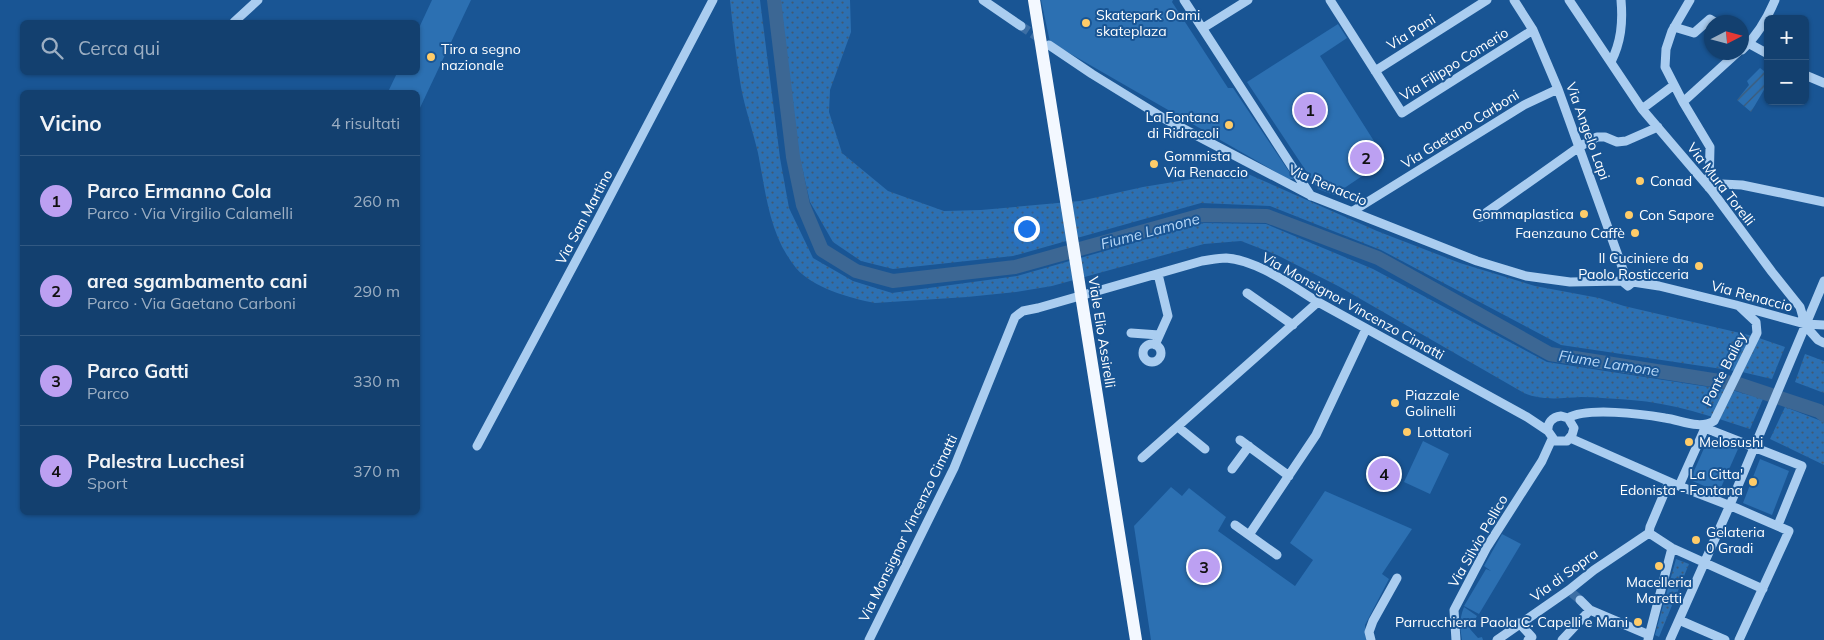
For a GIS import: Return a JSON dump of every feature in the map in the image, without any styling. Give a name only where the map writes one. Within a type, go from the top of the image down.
[{"type":"main road","name":"Viale Elio Assirelli","points":[[1026,0],[1128,640]]},
{"type":"main road","name":"Viale Elio Assirelli","points":[[1034,0],[1136,640]]},
{"type":"street","points":[[236,20],[258,0]]},
{"type":"street","name":"Via San Martino","points":[[477,446],[713,0]]},
{"type":"street","points":[[983,0],[1021,26]]},
{"type":"street","points":[[1184,0],[1312,196]]},
{"type":"street","points":[[1203,28],[1248,0]]},
{"type":"street","name":"Via Filippo Comerio","points":[[1330,0],[1402,113],[1533,30]]},
{"type":"street","name":"Via Pani","points":[[1375,70],[1487,0]]},
{"type":"street","name":"Via Angelo Lapi","points":[[1514,0],[1533,30],[1558,89],[1624,278]]},
{"type":"street","name":"Via Mura Torelli","points":[[1569,0],[1642,109],[1710,190],[1800,307],[1805,324],[1821,342]]},
{"type":"street","points":[[1611,62],[1622,27],[1621,0]]},
{"type":"street","points":[[1690,0],[1674,26],[1666,50],[1665,67],[1710,147],[1710,190],[1722,184],[1742,185],[1824,202]]},
{"type":"street","points":[[1749,40],[1767,19],[1775,0]]},
{"type":"street","points":[[1674,26],[1694,33],[1704,26]]},
{"type":"street","name":"Via Renaccio","points":[[1049,44],[1092,74],[1165,119],[1240,160],[1312,196],[1477,261],[1526,276],[1570,282],[1624,278],[1631,275],[1633,282],[1659,286],[1736,304],[1805,324],[1824,326]]},
{"type":"street","points":[[1749,49],[1764,53]]},
{"type":"street","points":[[1683,102],[1729,60]]},
{"type":"street","points":[[1809,77],[1824,83]]},
{"type":"street","points":[[1642,109],[1674,85]]},
{"type":"street","name":"Via Gaetano Carboni","points":[[1353,211],[1524,105],[1558,89]]},
{"type":"street","points":[[1480,217],[1579,147],[1597,137],[1605,137],[1617,142],[1626,142],[1658,127]]},
{"type":"street","name":"Via Monsignor Vincenzo Cimatti","points":[[869,640],[954,468],[1015,317],[1023,310],[1038,308],[1202,261],[1226,258],[1253,265],[1288,283],[1366,329],[1527,417],[1553,437]]},
{"type":"street","points":[[1155,345],[1168,316],[1158,274]]},
{"type":"street","points":[[1670,640],[1730,505],[1796,344],[1822,291],[1824,281]]},
{"type":"street","points":[[1248,293],[1292,325]]},
{"type":"street","points":[[1142,458],[1318,302]]},
{"type":"street","name":"Ponte Bailey","points":[[1696,425],[1709,424],[1715,418],[1758,333],[1756,322],[1736,304]]},
{"type":"street","points":[[1812,310],[1824,326],[1821,342]]},
{"type":"street","points":[[1249,535],[1316,435],[1366,329]]},
{"type":"street","points":[[1131,334],[1160,334]]},
{"type":"street","name":"Via Monsignor Vincenzo Cimatti","points":[[1527,417],[1551,420],[1561,416],[1568,418],[1583,412],[1595,412],[1665,418],[1696,425]]},
{"type":"street","points":[[1551,420],[1553,437],[1563,442],[1570,438],[1574,428],[1568,418]]},
{"type":"street","points":[[1178,427],[1205,449]]},
{"type":"street","points":[[1679,486],[1705,428],[1755,443],[1802,466],[1778,525]]},
{"type":"street","name":"Via Silvio Pellico","points":[[1456,640],[1454,610],[1487,547],[1542,461],[1553,437]]},
{"type":"street","points":[[1570,438],[1669,482],[1730,505],[1789,531],[1739,640]]},
{"type":"street","points":[[1240,440],[1289,476]]},
{"type":"street","points":[[1232,469],[1249,446]]},
{"type":"street","points":[[1669,482],[1649,533],[1672,548],[1763,589]]},
{"type":"street","points":[[1235,525],[1276,555]]},
{"type":"street","name":"Via di Sopra","points":[[1499,639],[1519,623],[1571,591],[1594,570],[1649,533]]},
{"type":"street","points":[[1580,600],[1590,610],[1648,637],[1672,548]]},
{"type":"street","points":[[1371,640],[1369,632],[1373,621],[1397,578]]},
{"type":"street","points":[[1562,640],[1590,610]]},
{"type":"street","points":[[1679,620],[1725,640]]},
{"type":"street","points":[[1519,623],[1532,637],[1528,640]]},
{"type":"shaded area","name":"Tiro a segno nazionale","points":[[432,0],[471,0],[420,108],[420,90],[389,90],[396,75],[420,75],[420,26]]},
{"type":"shaded area","points":[[730,0],[760,0],[780,158],[789,208],[813,258],[853,281],[892,293],[1017,276],[1203,223],[1266,224],[1373,269],[1547,362],[1735,391],[1763,399],[1750,429],[1721,419],[1661,404],[1587,397],[1545,398],[1531,396],[1338,286],[1277,255],[1241,241],[1204,244],[1052,286],[1016,292],[875,303],[832,291],[812,281],[796,268],[787,255],[774,228],[766,198],[758,153],[741,87]]},
{"type":"shaded area","points":[[780,0],[850,0],[851,32],[830,90],[829,112],[842,153],[888,191],[944,211],[981,210],[1080,201],[1143,187],[1222,174],[1248,174],[1377,231],[1460,263],[1535,286],[1599,298],[1624,306],[1753,336],[1785,347],[1772,379],[1742,372],[1561,345],[1381,250],[1270,206],[1201,203],[1013,256],[893,269],[861,261],[833,242],[810,202],[799,155]]},
{"type":"shaded area","points":[[1041,0],[1173,0],[1172,2],[1228,88],[1233,88],[1294,179],[1288,179],[1050,42]]},
{"type":"shaded area","points":[[1338,24],[1347,38],[1320,56],[1386,160],[1334,195],[1318,189],[1247,82]]},
{"type":"shaded area","points":[[1760,68],[1764,71],[1764,90],[1751,112],[1737,100],[1749,85],[1747,81]]},
{"type":"shaded area","points":[[1805,354],[1824,361],[1824,393],[1795,382]]},
{"type":"shaded area","points":[[1785,407],[1824,422],[1824,465],[1770,439]]},
{"type":"shaded area","points":[[1709,437],[1738,449],[1719,492],[1690,480]]},
{"type":"shaded area","points":[[1423,441],[1449,454],[1430,494],[1404,482]]},
{"type":"shaded area","points":[[1760,459],[1789,471],[1772,515],[1743,503]]},
{"type":"shaded area","points":[[1171,487],[1182,496],[1189,488],[1226,517],[1218,531],[1295,586],[1313,560],[1290,543],[1325,491],[1412,529],[1382,574],[1389,579],[1365,625],[1366,640],[1151,640],[1134,526]]},
{"type":"shaded area","points":[[1502,534],[1521,544],[1479,614],[1464,606],[1486,569],[1491,571],[1484,566]]},
{"type":"shaded area","points":[[1676,559],[1689,564],[1659,637],[1655,635]]},
{"type":"shaded area","points":[[1464,607],[1477,616],[1470,629],[1478,638],[1482,637],[1483,640],[1462,640],[1460,624]]},
{"type":"waterway","name":"Fiume Lamone","points":[[774,0],[793,157],[803,205],[822,250],[856,271],[893,281],[1015,267],[1202,215],[1267,216],[1378,258],[1550,354],[1738,384],[1819,411],[1824,415]]},
{"type":"tunnel","points":[[1021,26],[1042,40]]},
{"type":"tunnel","points":[[1572,593],[1580,600]]},
{"type":"place","name":"Skatepark Oami skateplaza","points":[[1086,23]]},
{"type":"place","name":"Tiro a segno nazionale","points":[[431,57]]},
{"type":"place","name":"Parco Ermanno Cola","points":[[1310,110]]},
{"type":"place","name":"La Fontana di Ridracoli","points":[[1229,125]]},
{"type":"place","name":"area sgambamento cani","points":[[1366,158]]},
{"type":"place","name":"Gommista Via Renaccio","points":[[1154,164]]},
{"type":"place","name":"Conad","points":[[1640,181]]},
{"type":"place","name":"Gommaplastica","points":[[1584,214]]},
{"type":"place","name":"Con Sapore","points":[[1629,215]]},
{"type":"place","name":"Faenzauno Caffè","points":[[1635,233]]},
{"type":"place","name":"Il Cuciniere da Paolo Rosticceria","points":[[1699,266]]},
{"type":"place","name":"Piazzale Golinelli","points":[[1395,403]]},
{"type":"place","name":"Lottatori","points":[[1407,432]]},
{"type":"place","name":"Melosushi","points":[[1689,442]]},
{"type":"place","name":"Palestra Lucchesi","points":[[1384,474]]},
{"type":"place","name":"La Citta' Edonista - Fontana","points":[[1753,482]]},
{"type":"place","name":"Gelateria 0 Gradi","points":[[1696,540]]},
{"type":"place","name":"Macelleria Maretti","points":[[1659,566]]},
{"type":"place","name":"Parco Gatti","points":[[1204,567]]},
{"type":"place","name":"Parrucchiera Paola C. Capelli e Mani","points":[[1638,622]]}]
